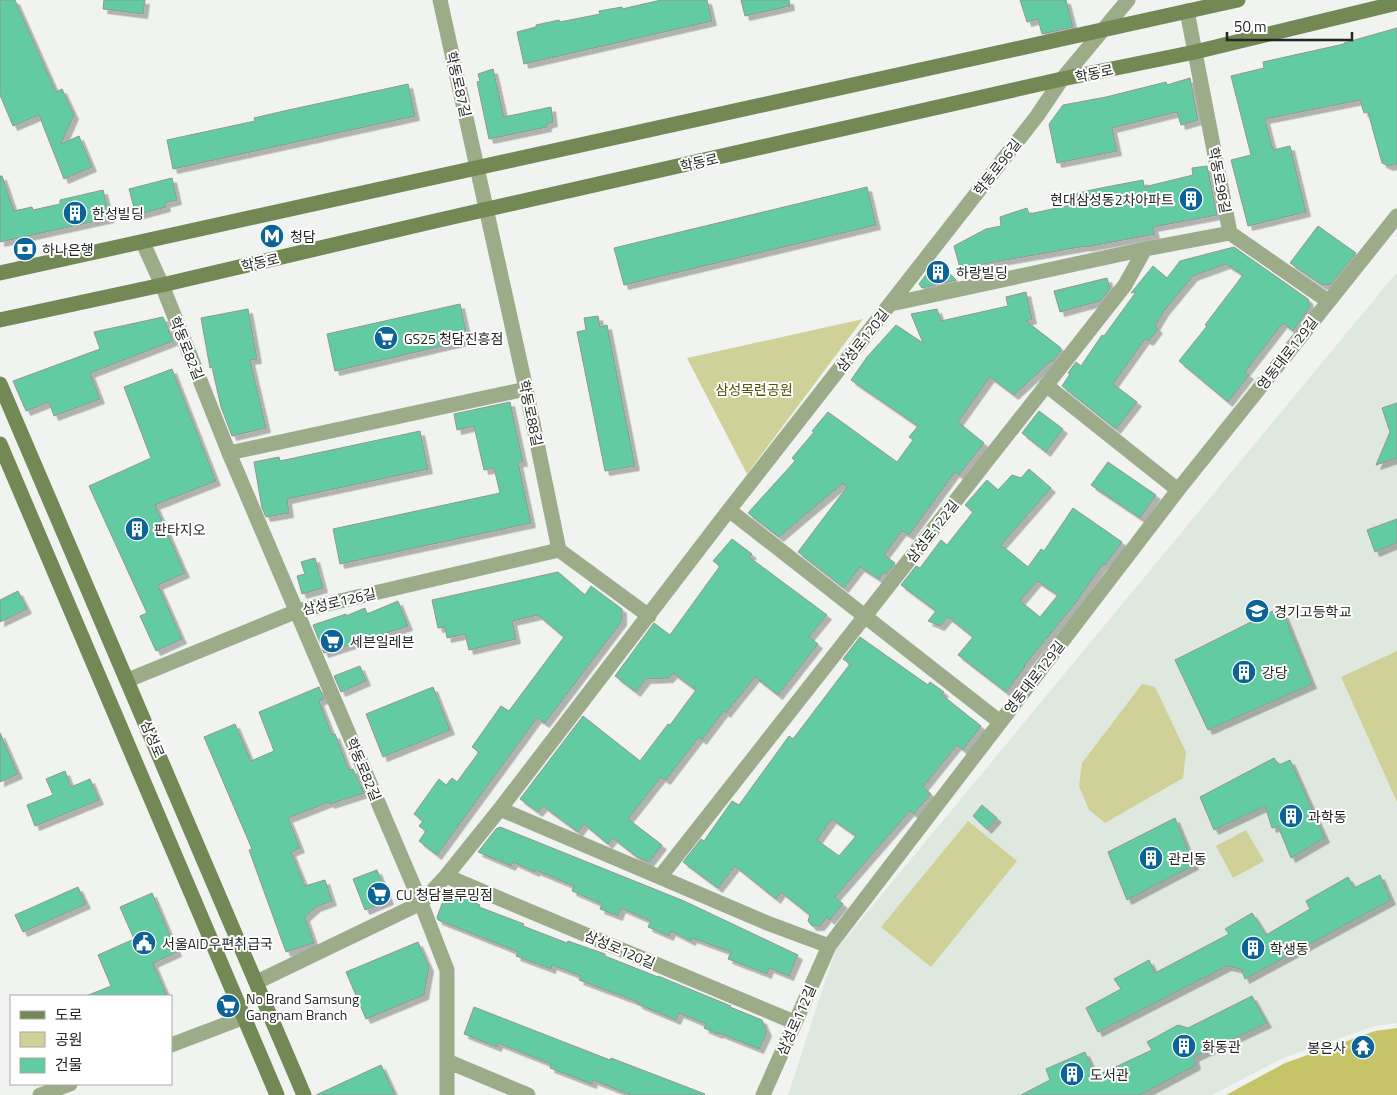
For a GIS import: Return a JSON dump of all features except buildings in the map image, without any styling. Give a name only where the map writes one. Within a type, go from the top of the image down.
[{"type":"main road","points":[[0,273],[1238,0]]},
{"type":"main road","name":"학동로","points":[[0,320],[162,285],[1062,79],[1195,52],[1397,3]]},
{"type":"main road","name":"삼성로","points":[[0,384],[304,1095]]},
{"type":"main road","name":"삼성로","points":[[0,444],[277,1095]]},
{"type":"street","name":"학동로87길","points":[[440,0],[477,167]]},
{"type":"street","name":"학동로96길","points":[[891,304],[1037,116],[1062,79],[1128,0]]},
{"type":"street","name":"학동로98길","points":[[1187,11],[1230,232],[1328,301]]},
{"type":"street","name":"학동로88길","points":[[477,167],[559,550]]},
{"type":"street","name":"영동대로129길","points":[[829,946],[1178,490],[1397,216]]},
{"type":"street","points":[[1145,249],[1230,232]]},
{"type":"street","name":"학동로82길","points":[[143,243],[162,285],[229,453],[421,903],[447,970],[447,1095]]},
{"type":"street","name":"삼성로120길","points":[[256,982],[421,903],[446,876],[500,809],[729,510],[891,304],[1145,249]]},
{"type":"street","name":"삼성로122길","points":[[660,877],[1125,285],[1145,249]]},
{"type":"street","points":[[1046,385],[1178,490]]},
{"type":"street","points":[[229,453],[526,389]]},
{"type":"street","points":[[729,510],[865,617]]},
{"type":"street","points":[[559,550],[649,616]]},
{"type":"street","name":"삼성로126길","points":[[128,680],[297,611],[559,550]]},
{"type":"street","name":"영동대로129길","points":[[865,617],[1000,722]]},
{"type":"street","points":[[500,809],[767,923],[829,946]]},
{"type":"street","name":"삼성로120길","points":[[446,876],[794,1022]]},
{"type":"street","name":"삼성로112길","points":[[763,1095],[829,946]]},
{"type":"street","points":[[172,1045],[245,1017]]},
{"type":"street","points":[[447,1061],[528,1095]]},
{"type":"street","points":[[40,1095],[67,1085]]},
{"type":"shaded area","name":"경기고등학교","points":[[1397,272],[1397,1023],[1375,1026],[1283,1058],[1212,1095],[788,1095],[835,951]]},
{"type":"shaded area","name":"봉은사","points":[[1397,1028],[1397,1095],[1226,1095],[1285,1063],[1375,1031]]},
{"type":"green space","name":"삼성목련공원","points":[[863,319],[747,474],[687,358]]},
{"type":"green space","points":[[1397,651],[1397,802],[1341,677]]},
{"type":"green space","points":[[1142,684],[1155,687],[1186,752],[1183,778],[1105,823],[1089,810],[1079,786],[1082,763]]},
{"type":"green space","points":[[968,821],[1017,861],[931,967],[881,927]]},
{"type":"green space","points":[[1246,830],[1264,861],[1233,878],[1216,846]]},
{"type":"place","name":"현대삼성동2차아파트","points":[[1191,199]]},
{"type":"place","name":"한성빌딩","points":[[75,213]]},
{"type":"place","name":"청담","points":[[272,236]]},
{"type":"place","name":"하나은행","points":[[25,249]]},
{"type":"place","name":"하랑빌딩","points":[[938,272]]},
{"type":"place","name":"GS25 청담진흥점","points":[[386,338]]},
{"type":"place","name":"판타지오","points":[[137,529]]},
{"type":"place","name":"경기고등학교","points":[[1257,611]]},
{"type":"place","name":"세븐일레븐","points":[[332,641]]},
{"type":"place","name":"강당","points":[[1244,672]]},
{"type":"place","name":"과학동","points":[[1291,816]]},
{"type":"place","name":"관리동","points":[[1151,858]]},
{"type":"place","name":"CU 청담블루밍점","points":[[379,894]]},
{"type":"place","name":"서울AID우편취급국","points":[[144,943]]},
{"type":"place","name":"학생동","points":[[1253,948]]},
{"type":"place","name":"No Brand Samsung Gangnam Branch","points":[[228,1006]]},
{"type":"place","name":"화동관","points":[[1184,1046]]},
{"type":"place","name":"봉은사","points":[[1363,1047]]},
{"type":"place","name":"도서관","points":[[1072,1074]]}]
